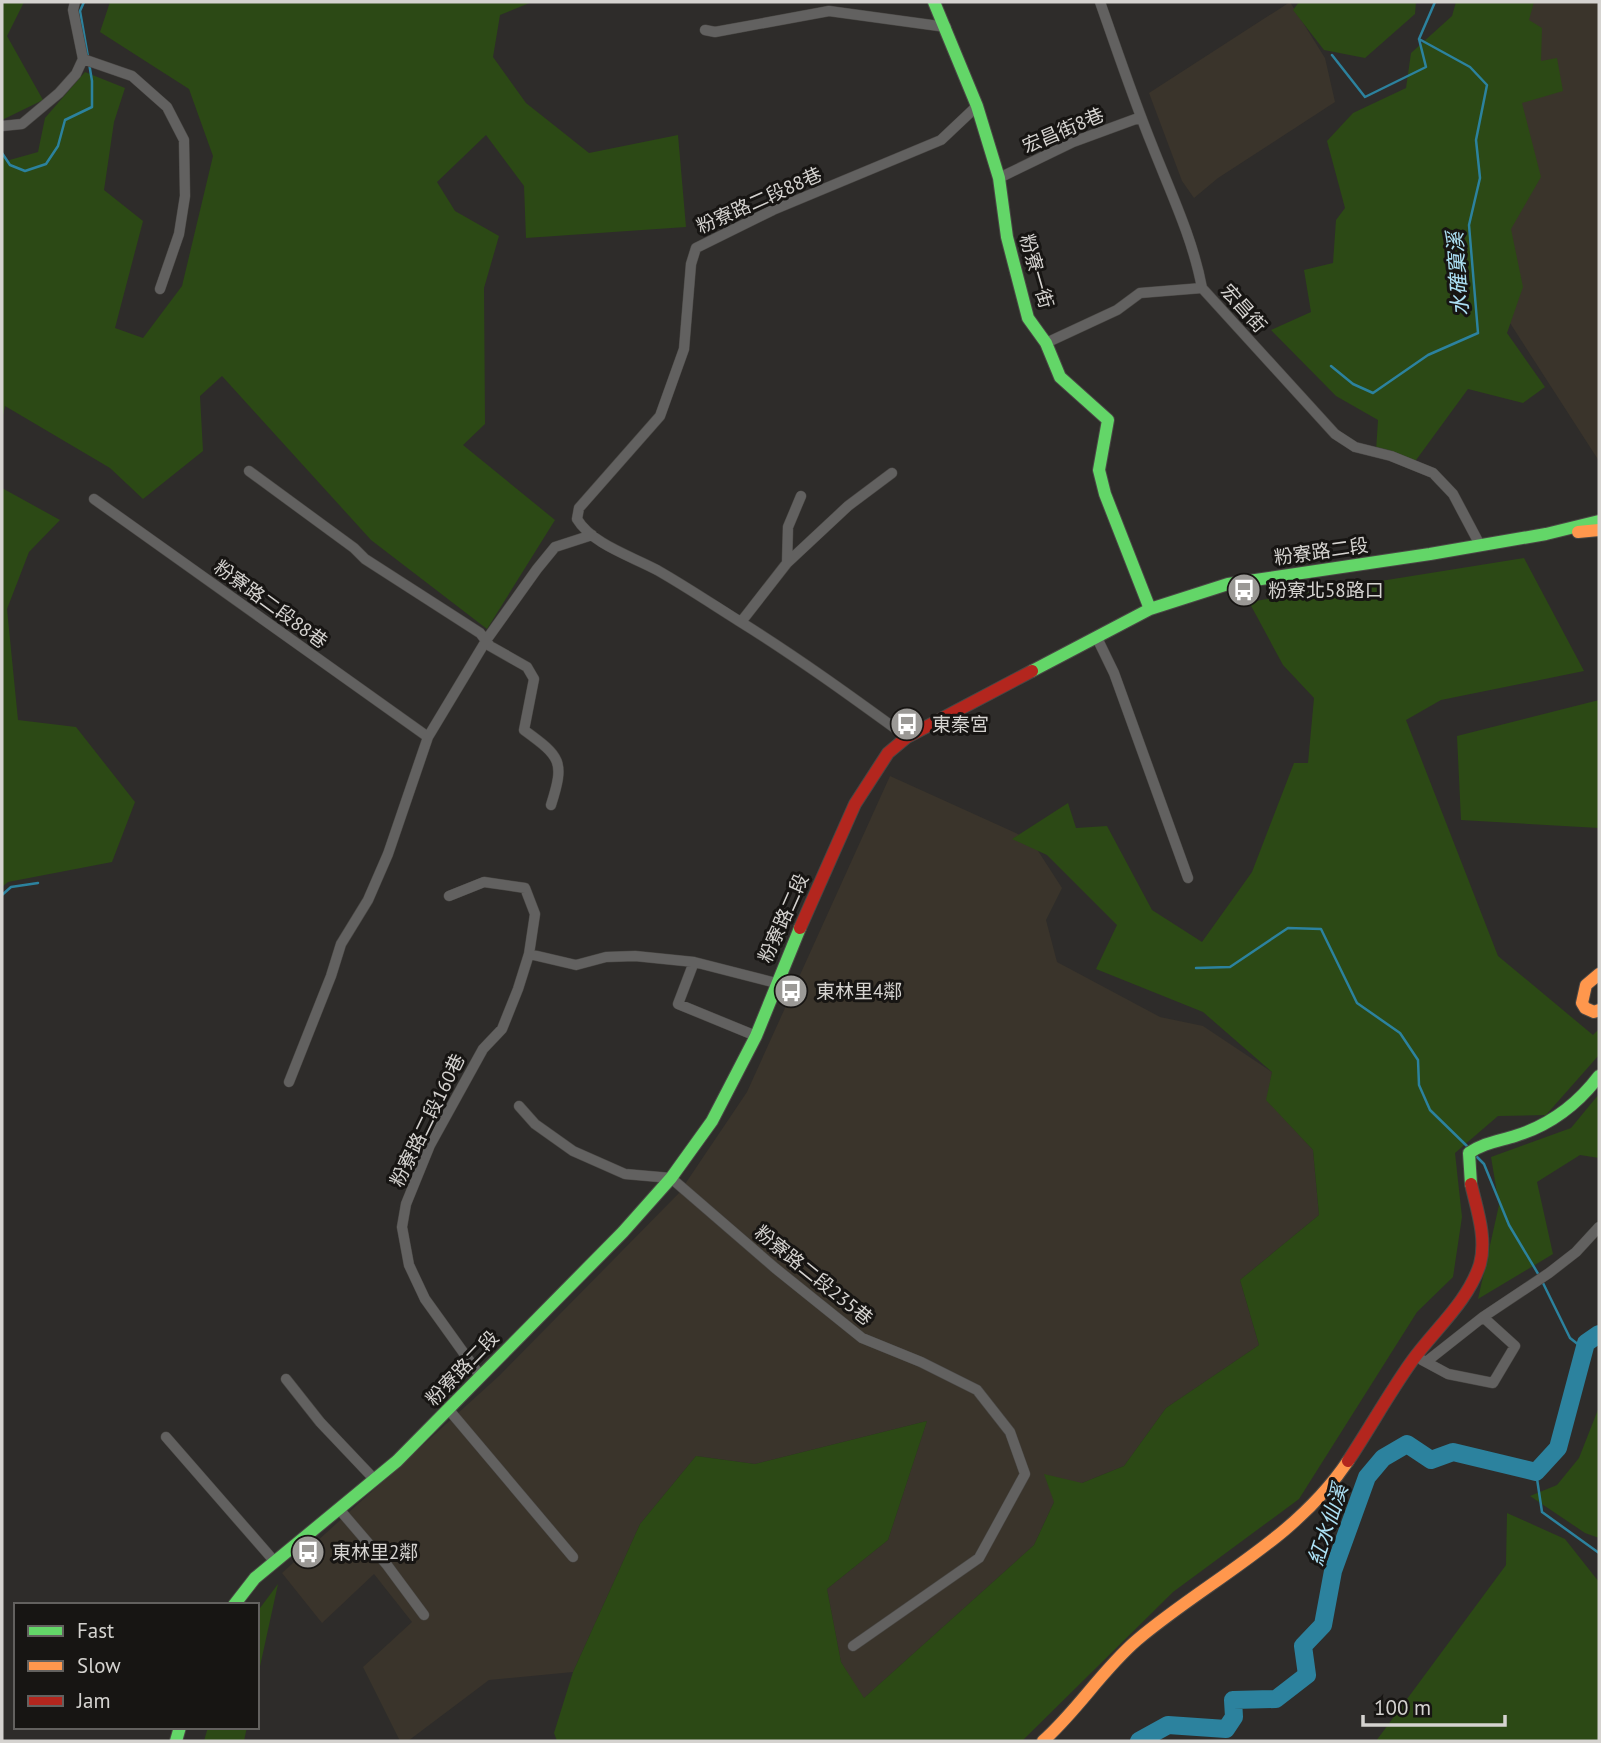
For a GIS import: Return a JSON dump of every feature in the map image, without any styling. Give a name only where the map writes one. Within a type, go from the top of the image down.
[{"type":"main road","name":"粉寮一街","points":[[934,2],[977,106],[999,178],[1007,237],[1028,318],[1046,344],[1060,377],[1108,420],[1099,471],[1105,494],[1150,609]]},
{"type":"main road","name":"粉寮路二段","points":[[236,1603],[256,1578],[397,1461],[623,1232],[671,1178],[712,1121],[756,1036],[776,983],[855,804],[888,753],[907,737],[1150,609],[1228,584],[1546,534],[1599,521]]},
{"type":"main road","name":"粉寮路二段","points":[[1546,534],[1599,530]]},
{"type":"main road","points":[[1599,974],[1586,985],[1582,1003],[1585,1009],[1594,1012],[1599,1010]]},
{"type":"main road","points":[[1042,1741],[1064,1724],[1098,1680],[1135,1642],[1203,1590],[1251,1559],[1316,1502],[1421,1359],[1464,1295],[1480,1263],[1482,1222],[1472,1195],[1468,1168],[1473,1150],[1556,1120],[1570,1111],[1599,1076]]},
{"type":"street","points":[[2,126],[22,124],[59,93],[76,74],[83,59],[73,10],[75,2]]},
{"type":"street","name":"宏昌街","points":[[1100,2],[1198,267],[1202,288],[1335,434],[1355,447],[1391,456],[1433,473],[1453,494],[1480,545]]},
{"type":"street","points":[[705,30],[715,32],[829,11],[946,27]]},
{"type":"street","points":[[83,59],[132,76],[167,107],[184,140],[185,196],[179,234],[160,289]]},
{"type":"street","name":"粉寮路二段88巷","points":[[592,535],[576,519],[579,508],[660,416],[677,373],[684,349],[691,264],[696,248],[773,210],[941,139],[977,106]]},
{"type":"street","name":"宏昌街8巷","points":[[999,178],[1073,142],[1141,117]]},
{"type":"street","points":[[1046,344],[1117,310],[1140,293],[1202,288]]},
{"type":"street","points":[[249,471],[354,548],[365,559],[487,639],[490,646],[527,667],[534,679],[524,730],[549,749],[560,767],[560,778],[551,805]]},
{"type":"street","points":[[741,622],[787,563],[848,506],[891,473]]},
{"type":"street","points":[[787,563],[788,527],[801,496]]},
{"type":"street","name":"粉寮路二段88巷","points":[[94,499],[428,737]]},
{"type":"street","points":[[289,1082],[341,944],[368,900],[388,853],[428,737],[487,639],[555,547],[592,535],[658,571],[796,657],[907,737]]},
{"type":"street","points":[[1097,638],[1114,673],[1188,878]]},
{"type":"street","name":"粉寮路二段160巷","points":[[449,896],[484,882],[525,888],[535,914],[529,954],[502,1029],[483,1049],[430,1145],[406,1204],[402,1227],[410,1265],[425,1299],[481,1377]]},
{"type":"street","points":[[529,954],[576,965],[607,957],[635,956],[694,962],[776,983]]},
{"type":"street","points":[[694,962],[678,1004],[756,1036]]},
{"type":"street","points":[[520,1106],[536,1124],[573,1151],[625,1174],[671,1178]]},
{"type":"street","name":"粉寮路二段235巷","points":[[671,1178],[775,1268],[862,1338],[921,1362],[977,1390],[1010,1433],[1025,1474],[979,1558],[853,1646]]},
{"type":"street","points":[[1483,1317],[1515,1346],[1493,1383],[1448,1374],[1421,1359],[1483,1317],[1535,1283],[1549,1273],[1576,1252],[1599,1227]]},
{"type":"street","points":[[286,1379],[320,1422],[375,1480]]},
{"type":"street","points":[[449,1410],[572,1557]]},
{"type":"street","points":[[166,1437],[275,1562]]},
{"type":"street","points":[[339,1509],[387,1565],[424,1615]]},
{"type":"shaded area","points":[[1290,2],[1325,58],[1335,102],[1218,178],[1194,198],[1182,181],[1149,93]]},
{"type":"shaded area","points":[[1498,2],[1599,2],[1599,461],[1490,292]]},
{"type":"shaded area","points":[[890,776],[1031,840],[1062,888],[1046,920],[1057,962],[1160,1017],[1203,1026],[1272,1072],[1267,1100],[1313,1150],[1319,1215],[1240,1280],[1259,1345],[1166,1408],[1124,1466],[1082,1483],[1054,1502],[1034,1545],[863,1699],[841,1662],[827,1589],[888,1540],[927,1421],[755,1464],[696,1456],[640,1524],[573,1672],[489,1680],[408,1741],[400,1741],[363,1667],[412,1622],[374,1574],[322,1623],[282,1573],[500,1375],[679,1193],[747,1092]]},
{"type":"green space","points":[[2,2],[24,2],[7,36],[43,100],[2,120]]},
{"type":"green space","points":[[110,2],[532,2],[500,15],[493,57],[526,103],[589,153],[678,135],[686,227],[526,238],[524,186],[486,135],[437,182],[455,211],[499,236],[484,288],[485,424],[463,445],[555,520],[487,629],[371,540],[222,376],[200,396],[203,451],[143,499],[110,468],[5,406],[2,421],[2,153],[6,161],[38,152],[45,118],[85,72],[125,88],[114,122],[104,190],[143,221],[115,328],[143,338],[182,286],[213,156],[189,89],[100,32]]},
{"type":"green space","points":[[1299,2],[1416,2],[1415,14],[1365,58],[1324,50],[1293,10]]},
{"type":"green space","points":[[1456,2],[1534,2],[1529,20],[1542,28],[1541,61],[1557,58],[1563,91],[1522,103],[1541,177],[1511,229],[1523,287],[1507,333],[1545,387],[1523,403],[1468,389],[1411,467],[1376,451],[1378,420],[1336,396],[1271,330],[1311,312],[1304,270],[1333,263],[1336,220],[1345,208],[1327,141],[1353,113],[1406,88],[1411,53],[1452,16]]},
{"type":"green space","points":[[2,488],[60,520],[29,552],[7,609],[18,720],[76,727],[135,802],[112,862],[8,882],[2,887]]},
{"type":"green space","points":[[1524,558],[1584,671],[1441,700],[1406,720],[1498,956],[1593,1035],[1599,1029],[1599,1055],[1546,1115],[1498,1116],[1455,1153],[1462,1217],[1453,1277],[1417,1312],[1299,1499],[1173,1592],[1022,1741],[557,1741],[554,1733],[573,1672],[640,1524],[696,1456],[755,1464],[927,1421],[888,1540],[827,1589],[841,1662],[864,1698],[1034,1545],[1054,1502],[1044,1474],[1082,1483],[1124,1466],[1166,1408],[1259,1345],[1240,1280],[1319,1215],[1313,1150],[1266,1100],[1272,1072],[1203,1012],[1096,969],[1117,925],[1047,855],[1012,839],[1068,803],[1076,828],[1107,826],[1152,910],[1202,942],[1252,872],[1294,763],[1308,763],[1314,698],[1283,665],[1249,602]]},
{"type":"green space","points":[[1599,700],[1599,828],[1461,820],[1457,736]]},
{"type":"green space","points":[[1599,1094],[1599,1158],[1580,1155],[1537,1182],[1553,1254],[1478,1299],[1499,1205],[1491,1157],[1571,1128]]},
{"type":"green space","points":[[1599,1407],[1599,1538],[1585,1533],[1530,1496],[1557,1485],[1579,1458]]},
{"type":"green space","points":[[1507,1513],[1565,1539],[1599,1582],[1599,1741],[1376,1741],[1506,1565]]},
{"type":"green space","points":[[278,1584],[259,1671],[259,1609]]},
{"type":"green space","points":[[207,1729],[247,1729],[244,1741],[204,1741]]},
{"type":"waterway","points":[[84,2],[80,11],[88,57]]},
{"type":"waterway","name":"水確窠溪","points":[[1419,39],[1435,2]]},
{"type":"waterway","points":[[1332,55],[1365,97],[1426,67],[1419,39]]},
{"type":"waterway","name":"水確窠溪","points":[[1331,366],[1353,384],[1373,393],[1428,355],[1478,333],[1469,225],[1480,178],[1476,140],[1487,85],[1470,67],[1419,39]]},
{"type":"waterway","points":[[2,153],[10,165],[25,171],[46,164],[58,146],[65,120],[92,107],[89,63]]},
{"type":"waterway","points":[[2,895],[11,887],[38,883]]},
{"type":"waterway","points":[[1196,968],[1230,967],[1288,928],[1321,929],[1357,1003],[1400,1033],[1418,1060],[1419,1085],[1430,1110],[1470,1149]]},
{"type":"waterway","points":[[1474,1154],[1484,1164],[1509,1225],[1540,1277]]},
{"type":"waterway","points":[[1543,1283],[1570,1338],[1584,1349]]},
{"type":"waterway","name":"紅水仙溪","points":[[1139,1741],[1168,1725],[1226,1729],[1234,1717],[1233,1700],[1276,1699],[1307,1675],[1303,1646],[1323,1625],[1333,1571],[1367,1477],[1383,1458],[1407,1444],[1431,1460],[1453,1452],[1536,1472],[1558,1448],[1586,1343],[1599,1334]]},
{"type":"waterway","points":[[1536,1472],[1542,1512],[1599,1553]]},
{"type":"traffic: fast","points":[[934,2],[977,106],[999,178],[1007,237],[1028,318],[1046,343],[1060,377],[1108,420],[1099,470],[1105,494],[1150,609]]},
{"type":"traffic: fast","points":[[1032,671],[1150,609],[1228,584],[1430,554],[1546,534],[1599,521]]},
{"type":"traffic: fast","points":[[236,1603],[255,1578],[397,1461],[623,1232],[671,1178],[712,1121],[756,1036],[800,928]]},
{"type":"traffic: fast","points":[[1471,1184],[1469,1153],[1552,1120],[1582,1096],[1599,1076]]},
{"type":"traffic: fast","points":[[176,1741],[179,1729]]},
{"type":"traffic: slow","points":[[1578,532],[1599,530]]},
{"type":"traffic: slow","points":[[1599,974],[1586,985],[1582,1003],[1585,1008],[1594,1012],[1599,1010]]},
{"type":"traffic: slow","points":[[1043,1741],[1137,1640],[1277,1537],[1327,1489],[1348,1461]]},
{"type":"traffic: jam","points":[[800,928],[855,804],[888,753],[907,737],[1032,671]]},
{"type":"traffic: jam","points":[[1348,1461],[1404,1373],[1459,1303],[1475,1278],[1482,1244],[1471,1184]]},
{"type":"place","name":"粉寮北58路口","points":[[1244,590]]},
{"type":"place","name":"東秦宮","points":[[907,724]]},
{"type":"place","name":"東林里4鄰","points":[[791,991]]},
{"type":"place","name":"東林里2鄰","points":[[308,1552]]}]
